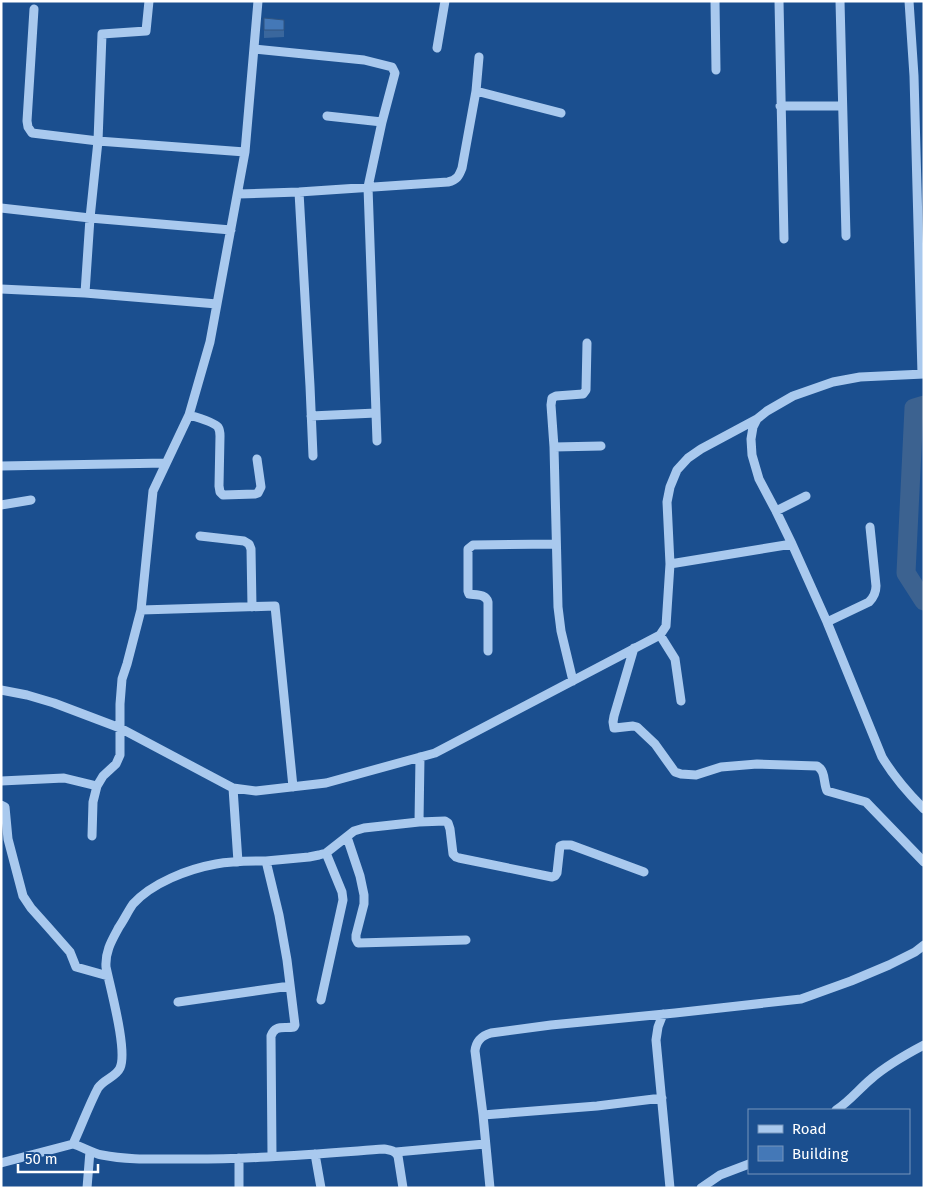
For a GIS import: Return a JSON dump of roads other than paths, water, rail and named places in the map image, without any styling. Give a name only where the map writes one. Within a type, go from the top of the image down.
[{"type":"street","points":[[85,293],[98,141],[102,34],[146,31],[149,1]]},
{"type":"street","points":[[92,836],[93,802],[97,786],[102,776],[119,760],[122,679],[142,610],[153,491],[189,415],[210,342],[245,152],[258,1]]},
{"type":"street","points":[[437,48],[445,1]]},
{"type":"street","points":[[715,1],[716,70]]},
{"type":"street","points":[[779,1],[784,240]]},
{"type":"street","points":[[840,1],[846,236]]},
{"type":"street","points":[[1,690],[27,694],[120,728],[233,788],[256,791],[326,782],[435,752],[660,635],[666,626],[670,564],[667,502],[677,470],[688,458],[757,419],[793,396],[833,382],[860,377],[923,374],[919,77],[909,1]]},
{"type":"street","points":[[34,10],[27,121],[29,130],[32,133],[98,141],[245,152]]},
{"type":"street","points":[[254,49],[364,60],[392,67],[395,73],[368,187],[377,441]]},
{"type":"street","points":[[238,194],[298,192],[456,180],[460,176],[462,168],[476,91],[479,57]]},
{"type":"street","points":[[476,91],[561,113]]},
{"type":"street","points":[[780,106],[842,106]]},
{"type":"street","points":[[327,116],[382,122]]},
{"type":"street","points":[[298,192],[312,456]]},
{"type":"street","points":[[1,208],[231,230]]},
{"type":"street","points":[[1,289],[85,293],[217,304]]},
{"type":"street","points":[[573,681],[559,619],[551,405],[552,398],[582,394],[586,390],[587,343]]},
{"type":"street","points":[[311,416],[376,413]]},
{"type":"street","points":[[189,415],[218,426],[220,436],[219,486],[220,492],[223,495],[258,493],[260,488],[257,459]]},
{"type":"street","points":[[757,419],[751,438],[752,455],[759,479],[792,544],[827,622],[882,757],[904,790],[924,809]]},
{"type":"street","points":[[554,447],[602,446]]},
{"type":"street","points":[[1,466],[166,463]]},
{"type":"street","points":[[776,511],[806,496]]},
{"type":"street","points":[[1,505],[31,500]]},
{"type":"street","points":[[827,622],[874,598],[876,586],[870,527]]},
{"type":"street","points":[[200,536],[244,541],[249,544],[251,548],[252,607]]},
{"type":"street","points":[[488,650],[488,602],[484,596],[470,594],[468,591],[468,549],[470,546],[556,544]]},
{"type":"street","points":[[670,564],[792,544]]},
{"type":"street","points":[[142,610],[275,606],[293,787]]},
{"type":"street","points":[[660,635],[675,660],[681,701]]},
{"type":"street","points":[[634,648],[614,716],[614,728],[637,727],[655,744],[675,772],[681,774],[696,775],[720,767],[757,764],[817,766],[823,772],[828,791],[866,802],[924,862]]},
{"type":"street","points":[[419,822],[420,757]]},
{"type":"street","points":[[1,781],[64,778],[97,786]]},
{"type":"street","points":[[233,788],[238,862]]},
{"type":"street","points":[[1,805],[5,807],[8,839],[23,896],[31,908],[70,952],[76,967],[108,976]]},
{"type":"street","points":[[73,1144],[99,1086],[117,1074],[122,1061],[120,1030],[108,976],[106,957],[108,947],[132,905],[147,892],[177,876],[216,864],[309,857],[326,853],[354,831],[364,828],[419,822],[448,823],[453,854],[459,858],[552,877],[557,873],[560,846],[563,844],[571,845],[644,872]]},
{"type":"street","points":[[347,836],[360,876],[364,896],[364,904],[356,935],[358,943],[466,940]]},
{"type":"street","points":[[321,1000],[343,900],[342,892],[326,853]]},
{"type":"street","points":[[266,861],[279,915],[295,1027],[273,1030],[271,1036],[272,1156]]},
{"type":"street","points":[[490,1188],[483,1115],[474,1051],[479,1039],[483,1036],[491,1033],[551,1025],[801,999],[889,965],[915,952],[924,945]]},
{"type":"street","points":[[178,1002],[290,986]]},
{"type":"street","points":[[663,1014],[656,1040],[670,1188]]},
{"type":"street","points":[[837,1109],[884,1068],[924,1045]]},
{"type":"street","points":[[483,1115],[597,1106],[662,1098]]},
{"type":"street","points":[[1,1163],[73,1144],[100,1154],[131,1158],[197,1159],[384,1150],[396,1152],[485,1144]]},
{"type":"street","points":[[87,1188],[90,1151]]},
{"type":"street","points":[[396,1152],[401,1167],[403,1188]]},
{"type":"street","points":[[314,1154],[321,1188]]},
{"type":"street","points":[[239,1158],[239,1188]]},
{"type":"street","points":[[702,1188],[720,1175],[748,1164]]},
{"type":"waterway","points":[[924,405],[914,408],[906,573],[924,601]]}]
